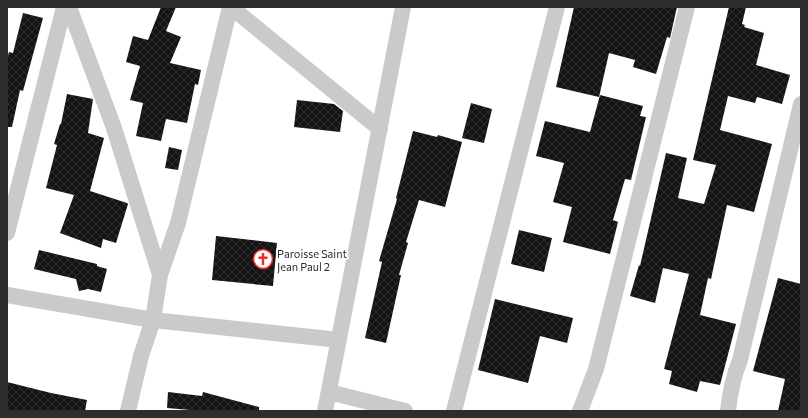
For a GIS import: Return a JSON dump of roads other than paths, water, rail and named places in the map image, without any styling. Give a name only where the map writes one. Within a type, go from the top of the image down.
[{"type":"street","points":[[7,233],[64,7]]},
{"type":"street","points":[[68,7],[114,128],[160,275]]},
{"type":"street","points":[[128,411],[141,356],[153,320],[160,275],[178,223],[230,7],[380,129]]},
{"type":"street","points":[[325,411],[403,7]]},
{"type":"street","points":[[454,411],[558,7]]},
{"type":"street","points":[[580,411],[596,369],[687,7]]},
{"type":"street","points":[[728,411],[733,378],[740,360],[801,104]]},
{"type":"street","points":[[7,295],[153,320],[339,340]]},
{"type":"street","points":[[329,392],[405,411]]},
{"type":"place","name":"Paroisse Saint Jean Paul 2","points":[[263,259]]}]
